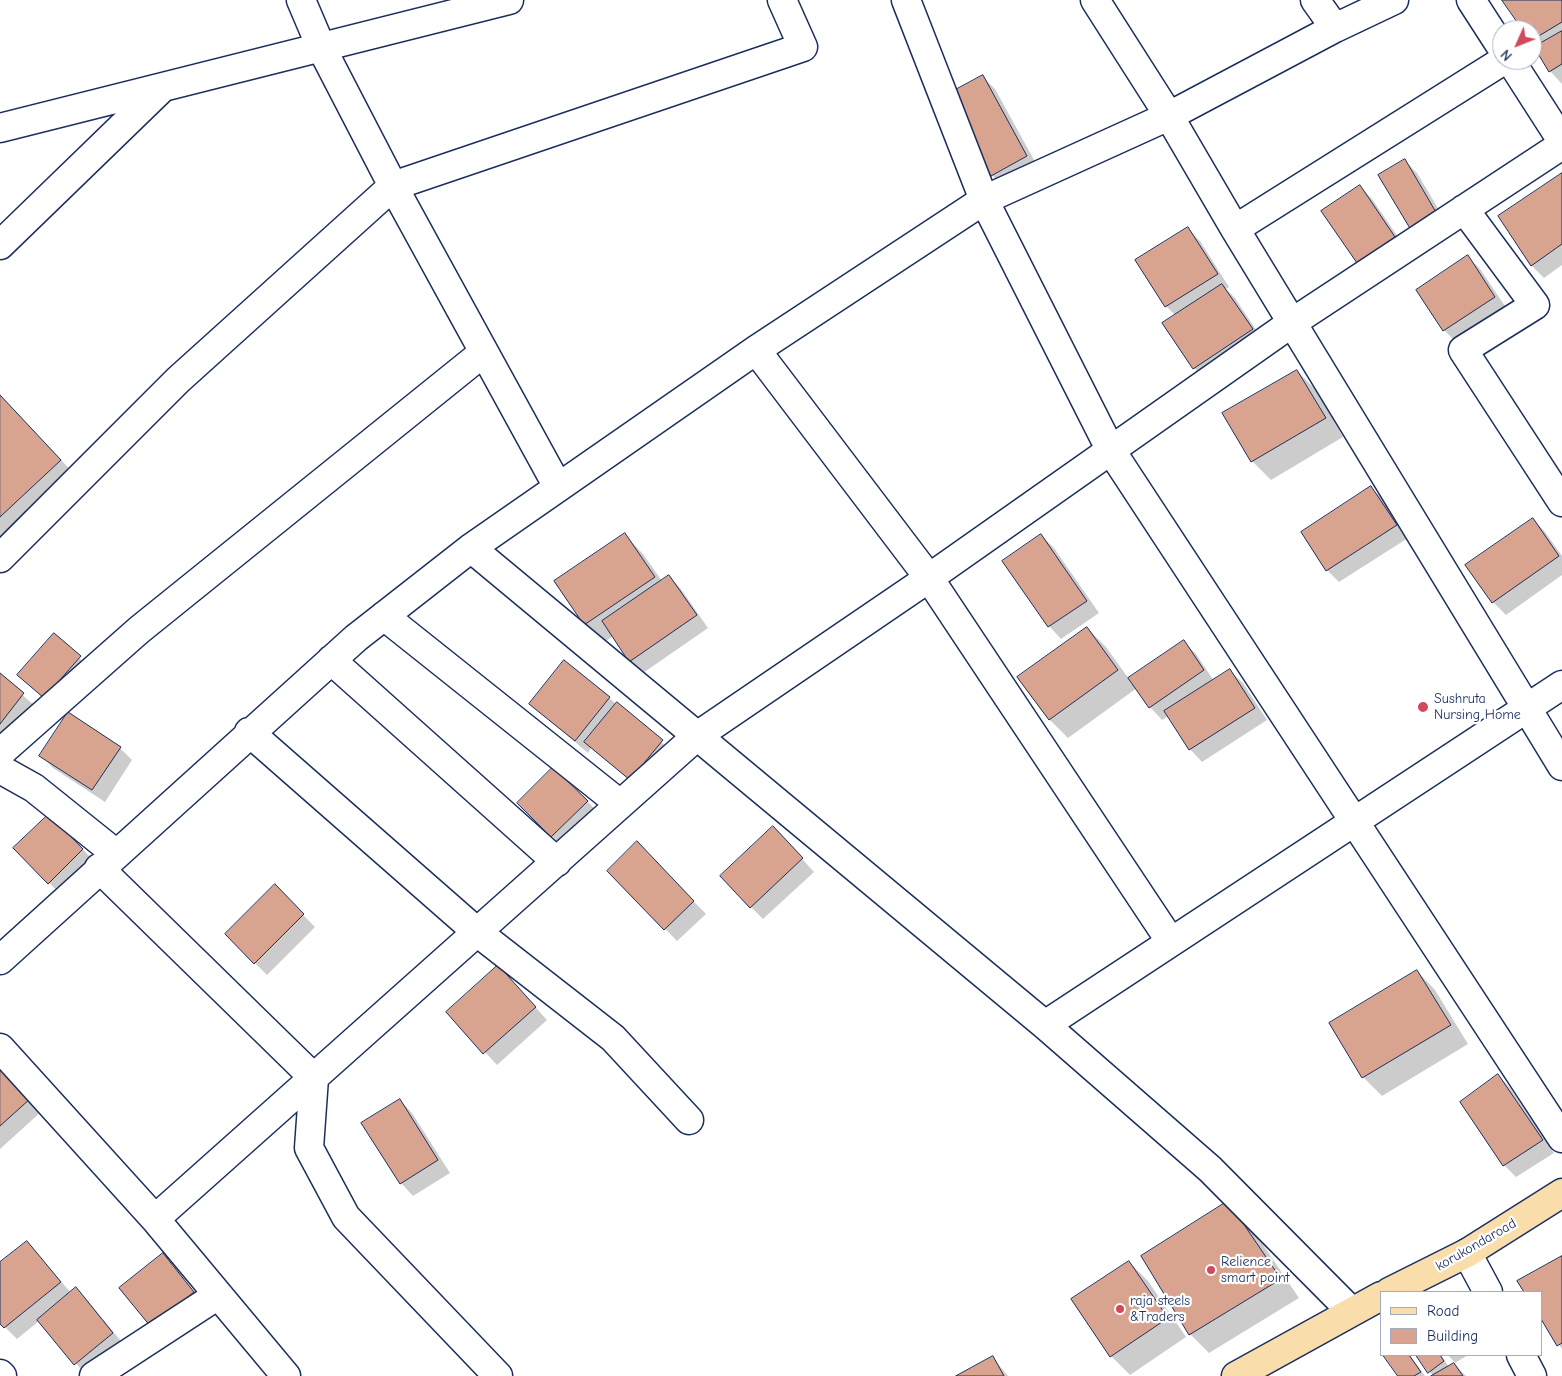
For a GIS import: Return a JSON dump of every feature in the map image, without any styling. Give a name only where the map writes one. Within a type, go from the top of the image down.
[{"type":"main road","name":"korukondaroad","points":[[1390,1291],[1467,1253],[1562,1193]]},
{"type":"main road","points":[[1236,1376],[1380,1297]]},
{"type":"street","points":[[301,0],[321,47],[393,186],[558,487]]},
{"type":"street","points":[[0,128],[509,0]]},
{"type":"street","points":[[0,558],[178,380],[393,186],[803,47],[782,0]]},
{"type":"street","points":[[906,0],[984,200],[1110,449],[1562,1138]]},
{"type":"street","points":[[1095,0],[1169,116],[1235,229],[1562,766]]},
{"type":"street","points":[[1315,0],[1335,28]]},
{"type":"street","points":[[0,960],[249,732],[384,616],[471,548],[756,350],[984,200],[1169,116],[1335,28],[1394,0]]},
{"type":"street","points":[[1471,0],[1492,33]]},
{"type":"street","points":[[1235,229],[1492,68]]},
{"type":"street","points":[[1516,70],[1562,141]]},
{"type":"street","points":[[0,245],[163,87]]},
{"type":"street","points":[[155,1219],[558,862],[697,736],[929,578],[1293,322],[1562,146]]},
{"type":"street","points":[[1464,209],[1535,305],[1463,350],[1562,502]]},
{"type":"street","points":[[756,350],[929,578],[1172,942]]},
{"type":"street","points":[[0,753],[139,630],[484,352]]},
{"type":"street","points":[[471,548],[1045,1025],[1210,1169],[1352,1311]]},
{"type":"street","points":[[384,616],[620,804]]},
{"type":"street","points":[[331,660],[558,862]]},
{"type":"street","points":[[1045,1025],[1562,685]]},
{"type":"street","points":[[249,732],[477,932],[612,1038],[689,1120]]},
{"type":"street","points":[[0,769],[34,788],[107,861],[314,1078],[309,1148],[346,1217],[498,1376]]},
{"type":"street","points":[[0,1048],[155,1219],[286,1376]]},
{"type":"street","points":[[1467,1253],[1487,1291]]},
{"type":"street","points":[[94,1376],[218,1295]]},
{"type":"street","points":[[1522,1356],[1532,1376]]},
{"type":"building","points":[[1502,0],[1562,0],[1562,22],[1542,34],[1542,20],[1516,20]]},
{"type":"building","points":[[1562,31],[1562,64],[1549,72],[1542,60],[1542,42]]},
{"type":"building","points":[[983,75],[1027,156],[991,176],[946,95]]},
{"type":"building","points":[[1405,159],[1437,214],[1411,230],[1378,175]]},
{"type":"building","points":[[1562,173],[1562,244],[1531,266],[1498,216]]},
{"type":"building","points":[[1360,185],[1395,237],[1357,263],[1321,211]]},
{"type":"building","points":[[1188,227],[1218,274],[1165,307],[1135,260]]},
{"type":"building","points":[[1468,255],[1495,297],[1443,331],[1416,290]]},
{"type":"building","points":[[1222,284],[1253,329],[1193,369],[1162,323]]},
{"type":"building","points":[[1297,370],[1326,418],[1251,462],[1222,413]]},
{"type":"building","points":[[0,395],[61,460],[0,517]]},
{"type":"building","points":[[1371,486],[1397,525],[1326,571],[1301,532]]},
{"type":"building","points":[[1533,518],[1559,556],[1492,603],[1465,565]]},
{"type":"building","points":[[625,533],[655,577],[584,625],[554,581]]},
{"type":"building","points":[[1041,534],[1087,601],[1048,627],[1002,561]]},
{"type":"building","points":[[669,575],[697,615],[629,662],[602,621]]},
{"type":"building","points":[[1087,627],[1118,670],[1049,720],[1017,677]]},
{"type":"building","points":[[54,633],[81,656],[44,698],[17,675]]},
{"type":"building","points":[[1184,640],[1204,670],[1149,708],[1128,678]]},
{"type":"building","points":[[564,660],[610,697],[575,741],[529,704]]},
{"type":"building","points":[[1230,669],[1255,708],[1189,750],[1164,711]]},
{"type":"building","points":[[0,673],[24,693],[0,724]]},
{"type":"building","points":[[617,702],[663,740],[630,780],[584,742]]},
{"type":"building","points":[[68,712],[121,747],[92,790],[39,756]]},
{"type":"building","points":[[553,767],[588,801],[551,837],[517,803]]},
{"type":"building","points":[[49,814],[83,849],[48,884],[13,848]]},
{"type":"building","points":[[773,826],[803,858],[750,908],[720,876]]},
{"type":"building","points":[[637,841],[694,901],[664,930],[607,871]]},
{"type":"building","points":[[275,884],[304,914],[254,964],[225,934]]},
{"type":"building","points":[[498,965],[536,1007],[483,1054],[446,1012]]},
{"type":"building","points":[[1417,970],[1451,1025],[1362,1078],[1329,1023]]},
{"type":"building","points":[[0,1063],[31,1098],[0,1126]]},
{"type":"building","points":[[1498,1074],[1543,1140],[1503,1166],[1460,1102]]},
{"type":"building","points":[[400,1099],[438,1160],[400,1184],[361,1123]]},
{"type":"building","points":[[1228,1201],[1281,1279],[1189,1335],[1141,1256]]},
{"type":"building","points":[[27,1241],[61,1282],[4,1328],[0,1324],[0,1262]]},
{"type":"building","points":[[163,1253],[194,1292],[151,1327],[119,1288]]},
{"type":"building","points":[[1562,1256],[1562,1343],[1557,1346],[1542,1321],[1542,1291],[1523,1291],[1517,1281]]},
{"type":"building","name":"raja steels &Traders","points":[[1129,1261],[1168,1318],[1110,1357],[1071,1299]]},
{"type":"building","points":[[76,1287],[113,1333],[74,1365],[37,1320]]},
{"type":"building","points":[[993,1356],[1004,1376],[956,1376]]},
{"type":"building","points":[[1384,1356],[1410,1356],[1421,1372],[1414,1376],[1398,1376]]},
{"type":"building","points":[[1417,1356],[1441,1356],[1444,1361],[1428,1373]]},
{"type":"building","points":[[1454,1363],[1463,1376],[1431,1376]]},
{"type":"place","name":"Sushruta Nursing Home","points":[[1423,707]]},
{"type":"place","name":"Relience smart point","points":[[1211,1270]]},
{"type":"place","name":"raja steels &Traders","points":[[1120,1309]]}]
